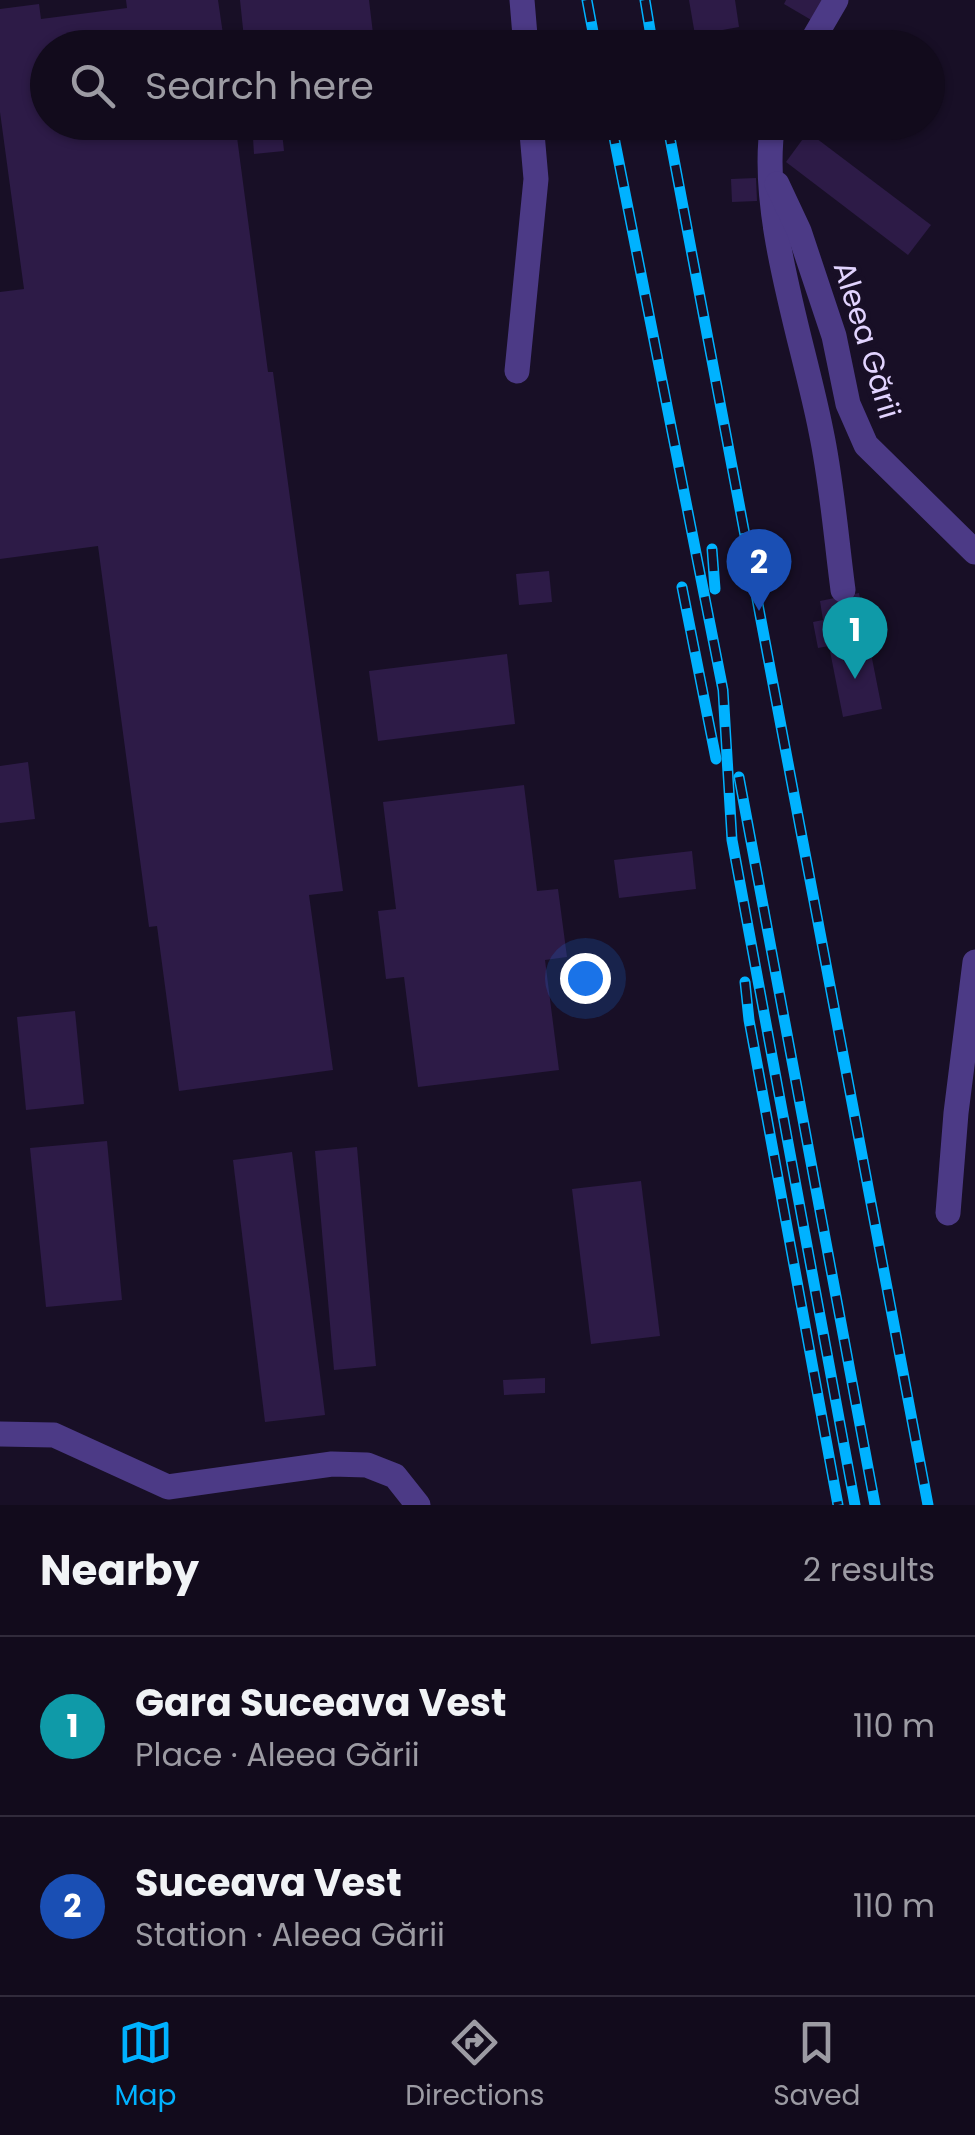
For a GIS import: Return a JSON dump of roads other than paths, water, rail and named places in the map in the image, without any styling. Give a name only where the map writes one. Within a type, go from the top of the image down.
[{"type":"street","points":[[522,0],[524,30]]},
{"type":"street","points":[[818,30],[836,0]]},
{"type":"street","points":[[517,371],[536,179],[533,140]]},
{"type":"street","name":"Aleea Gării","points":[[771,140],[769,168],[774,217],[822,435],[842,590]]},
{"type":"street","name":"Aleea Gării","points":[[769,168],[799,230],[834,336],[848,404],[866,444],[975,552]]},
{"type":"street","points":[[948,1213],[975,962]]},
{"type":"street","points":[[0,1434],[54,1435],[168,1487],[332,1464],[367,1465],[394,1476],[418,1505]]},
{"type":"railway","points":[[587,0],[593,30]]},
{"type":"railway","points":[[645,0],[650,30]]},
{"type":"railway","points":[[615,140],[723,690],[732,840],[855,1505]]},
{"type":"railway","points":[[670,140],[928,1505]]},
{"type":"railway","points":[[712,549],[715,589]]},
{"type":"railway","points":[[682,587],[716,759]]},
{"type":"railway","points":[[739,777],[875,1505]]},
{"type":"railway","points":[[745,982],[838,1505]]},
{"type":"place","name":"Suceava Vest","points":[[759,611]]},
{"type":"place","name":"Gara Suceava Vest","points":[[855,679]]}]
